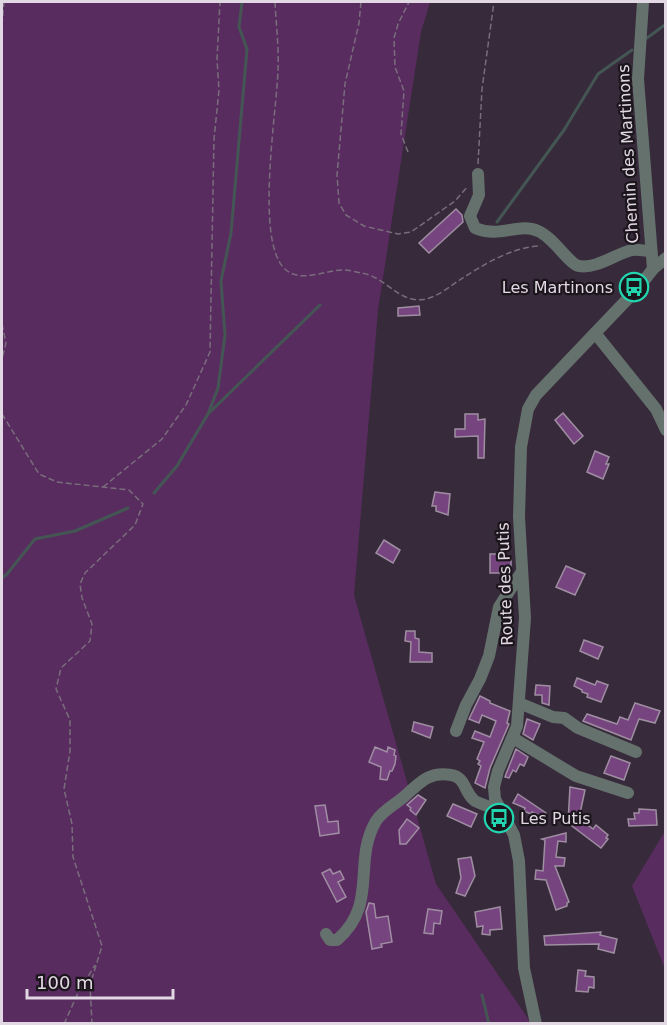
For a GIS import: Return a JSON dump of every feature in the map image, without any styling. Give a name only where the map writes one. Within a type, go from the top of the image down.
[{"type":"street","name":"Chemin des Martinons","points":[[643,2],[638,79],[653,269]]},
{"type":"street","points":[[478,174],[479,195],[470,216],[476,228],[499,233],[531,228],[542,232],[559,247],[570,261],[582,267],[618,257],[632,250],[650,251]]},
{"type":"street","name":"Route des Putis","points":[[536,1023],[524,968],[519,861],[514,835],[495,799],[494,787],[498,771],[517,726],[519,703],[525,618],[519,517],[521,447],[528,409],[536,395],[639,287],[653,269],[666,258]]},
{"type":"street","points":[[595,333],[656,410],[666,430]]},
{"type":"street","points":[[456,731],[489,656],[499,607],[521,573]]},
{"type":"street","points":[[519,703],[553,717],[564,718],[578,728],[636,752]]},
{"type":"street","points":[[513,738],[576,777],[628,793]]},
{"type":"street","points":[[326,934],[330,940],[337,940],[344,934],[355,915],[363,893],[364,856],[377,819],[422,780],[438,774],[453,775],[463,781],[467,791],[476,801],[501,811]]},
{"type":"path","points":[[2,25],[4,2]]},
{"type":"path","points":[[103,487],[162,439],[186,405],[210,352],[214,139],[219,90],[217,59],[220,2]]},
{"type":"path","points":[[275,2],[278,68],[269,200],[270,232],[276,258],[287,271],[301,276],[343,270],[366,273],[377,276],[405,298],[425,300],[483,265],[506,255],[535,246],[559,247]]},
{"type":"path","points":[[361,2],[359,23],[345,84],[337,175],[339,203],[346,215],[364,226],[398,234],[411,232],[455,201],[478,174],[482,89],[494,2]]},
{"type":"path","points":[[408,152],[401,134],[404,91],[395,67],[394,38],[398,24],[410,2]]},
{"type":"path","points":[[2,324],[6,343],[2,359]]},
{"type":"path","points":[[2,414],[39,474],[57,482],[129,490],[142,504],[135,525],[85,573],[80,584],[82,598],[92,624],[90,641],[61,668],[56,689],[70,720],[70,752],[64,789],[72,824],[73,856],[102,946],[90,985],[92,1023]]},
{"type":"path","points":[[64,1023],[78,993],[97,962]]},
{"type":"shaded area","points":[[2,2],[430,2],[421,32],[378,310],[354,595],[436,884],[531,1023],[2,1024]]},
{"type":"shaded area","points":[[665,831],[665,969],[632,886]]},
{"type":"building","points":[[456,209],[462,215],[463,222],[429,253],[419,243]]},
{"type":"building","points":[[419,306],[420,315],[398,316],[398,308]]},
{"type":"building","points":[[563,413],[583,436],[574,444],[555,420]]},
{"type":"building","points":[[465,414],[478,414],[478,420],[485,419],[484,458],[478,458],[478,436],[455,437],[455,429],[465,429]]},
{"type":"building","points":[[595,451],[609,457],[606,464],[609,464],[603,479],[587,472]]},
{"type":"building","points":[[435,492],[450,494],[448,515],[436,511],[436,506],[432,506]]},
{"type":"building","points":[[384,540],[400,550],[393,563],[376,553]]},
{"type":"building","points":[[490,554],[504,554],[504,558],[511,558],[511,573],[490,573]]},
{"type":"building","points":[[566,566],[585,574],[575,595],[556,587]]},
{"type":"building","points":[[406,631],[415,631],[415,638],[419,639],[419,652],[432,653],[432,662],[410,662],[411,642],[405,641]]},
{"type":"building","points":[[584,640],[603,647],[598,659],[580,651]]},
{"type":"building","points":[[577,678],[595,685],[597,681],[608,685],[601,702],[587,697],[588,694],[574,686]]},
{"type":"building","points":[[536,685],[550,686],[549,705],[542,703],[542,695],[535,695]]},
{"type":"building","points":[[480,696],[510,711],[507,723],[509,724],[490,768],[485,788],[475,783],[481,766],[477,759],[484,742],[472,738],[475,731],[490,737],[496,721],[482,715],[479,723],[469,719]]},
{"type":"building","points":[[635,703],[660,711],[655,723],[639,719],[631,740],[583,721],[587,714],[617,724],[620,717],[628,720]]},
{"type":"building","points":[[527,719],[540,724],[533,740],[523,734]]},
{"type":"building","points":[[414,722],[433,727],[430,738],[412,731]]},
{"type":"building","points":[[375,747],[387,752],[388,747],[395,750],[395,764],[387,780],[380,779],[381,767],[369,762]]},
{"type":"building","points":[[516,749],[528,757],[524,766],[520,764],[516,772],[513,770],[509,778],[505,777],[506,774]]},
{"type":"building","points":[[611,756],[630,763],[624,780],[604,773]]},
{"type":"building","points":[[570,787],[585,790],[579,818],[593,829],[596,825],[608,835],[606,838],[608,839],[601,848],[568,823]]},
{"type":"building","points":[[518,794],[546,813],[544,817],[524,811],[525,808],[513,803]]},
{"type":"building","points":[[418,795],[426,800],[416,815],[407,805]]},
{"type":"building","points":[[453,804],[477,814],[471,827],[447,816]]},
{"type":"building","points":[[325,805],[328,822],[338,821],[339,833],[320,836],[315,806]]},
{"type":"building","points":[[639,809],[656,810],[657,825],[629,826],[628,819],[635,819],[634,813],[639,813]]},
{"type":"building","points":[[407,819],[419,828],[406,844],[400,844],[399,830]]},
{"type":"building","points":[[566,833],[566,842],[558,841],[556,857],[565,858],[564,866],[555,866],[569,902],[567,906],[556,910],[546,880],[535,879],[536,870],[543,871],[545,840],[542,839]]},
{"type":"building","points":[[471,857],[475,876],[465,896],[456,893],[461,878],[458,859]]},
{"type":"building","points":[[330,869],[333,874],[340,871],[344,879],[338,882],[346,897],[337,902],[322,873]]},
{"type":"building","points":[[369,903],[374,904],[376,918],[388,916],[392,942],[372,949],[366,912]]},
{"type":"building","points":[[500,907],[502,929],[490,930],[490,935],[482,934],[483,926],[477,927],[475,912]]},
{"type":"building","points":[[428,909],[442,911],[440,924],[434,923],[433,934],[424,933]]},
{"type":"building","points":[[601,932],[600,935],[617,939],[614,953],[598,949],[599,944],[545,945],[544,936]]},
{"type":"building","points":[[578,970],[586,971],[585,976],[594,977],[594,988],[589,987],[588,992],[576,991]]},
{"type":"waterway","points":[[154,493],[177,466],[208,414],[218,388],[225,335],[221,281],[231,233],[247,49],[239,27],[242,2]]},
{"type":"waterway","points":[[647,38],[666,24]]},
{"type":"waterway","points":[[497,222],[564,130],[598,74],[632,50]]},
{"type":"waterway","points":[[209,413],[320,305]]},
{"type":"waterway","points":[[2,578],[35,539],[75,531],[128,508]]},
{"type":"waterway","points":[[482,995],[489,1024]]},
{"type":"place","name":"Les Martinons","points":[[634,287]]},
{"type":"place","name":"Les Putis","points":[[499,818]]}]
